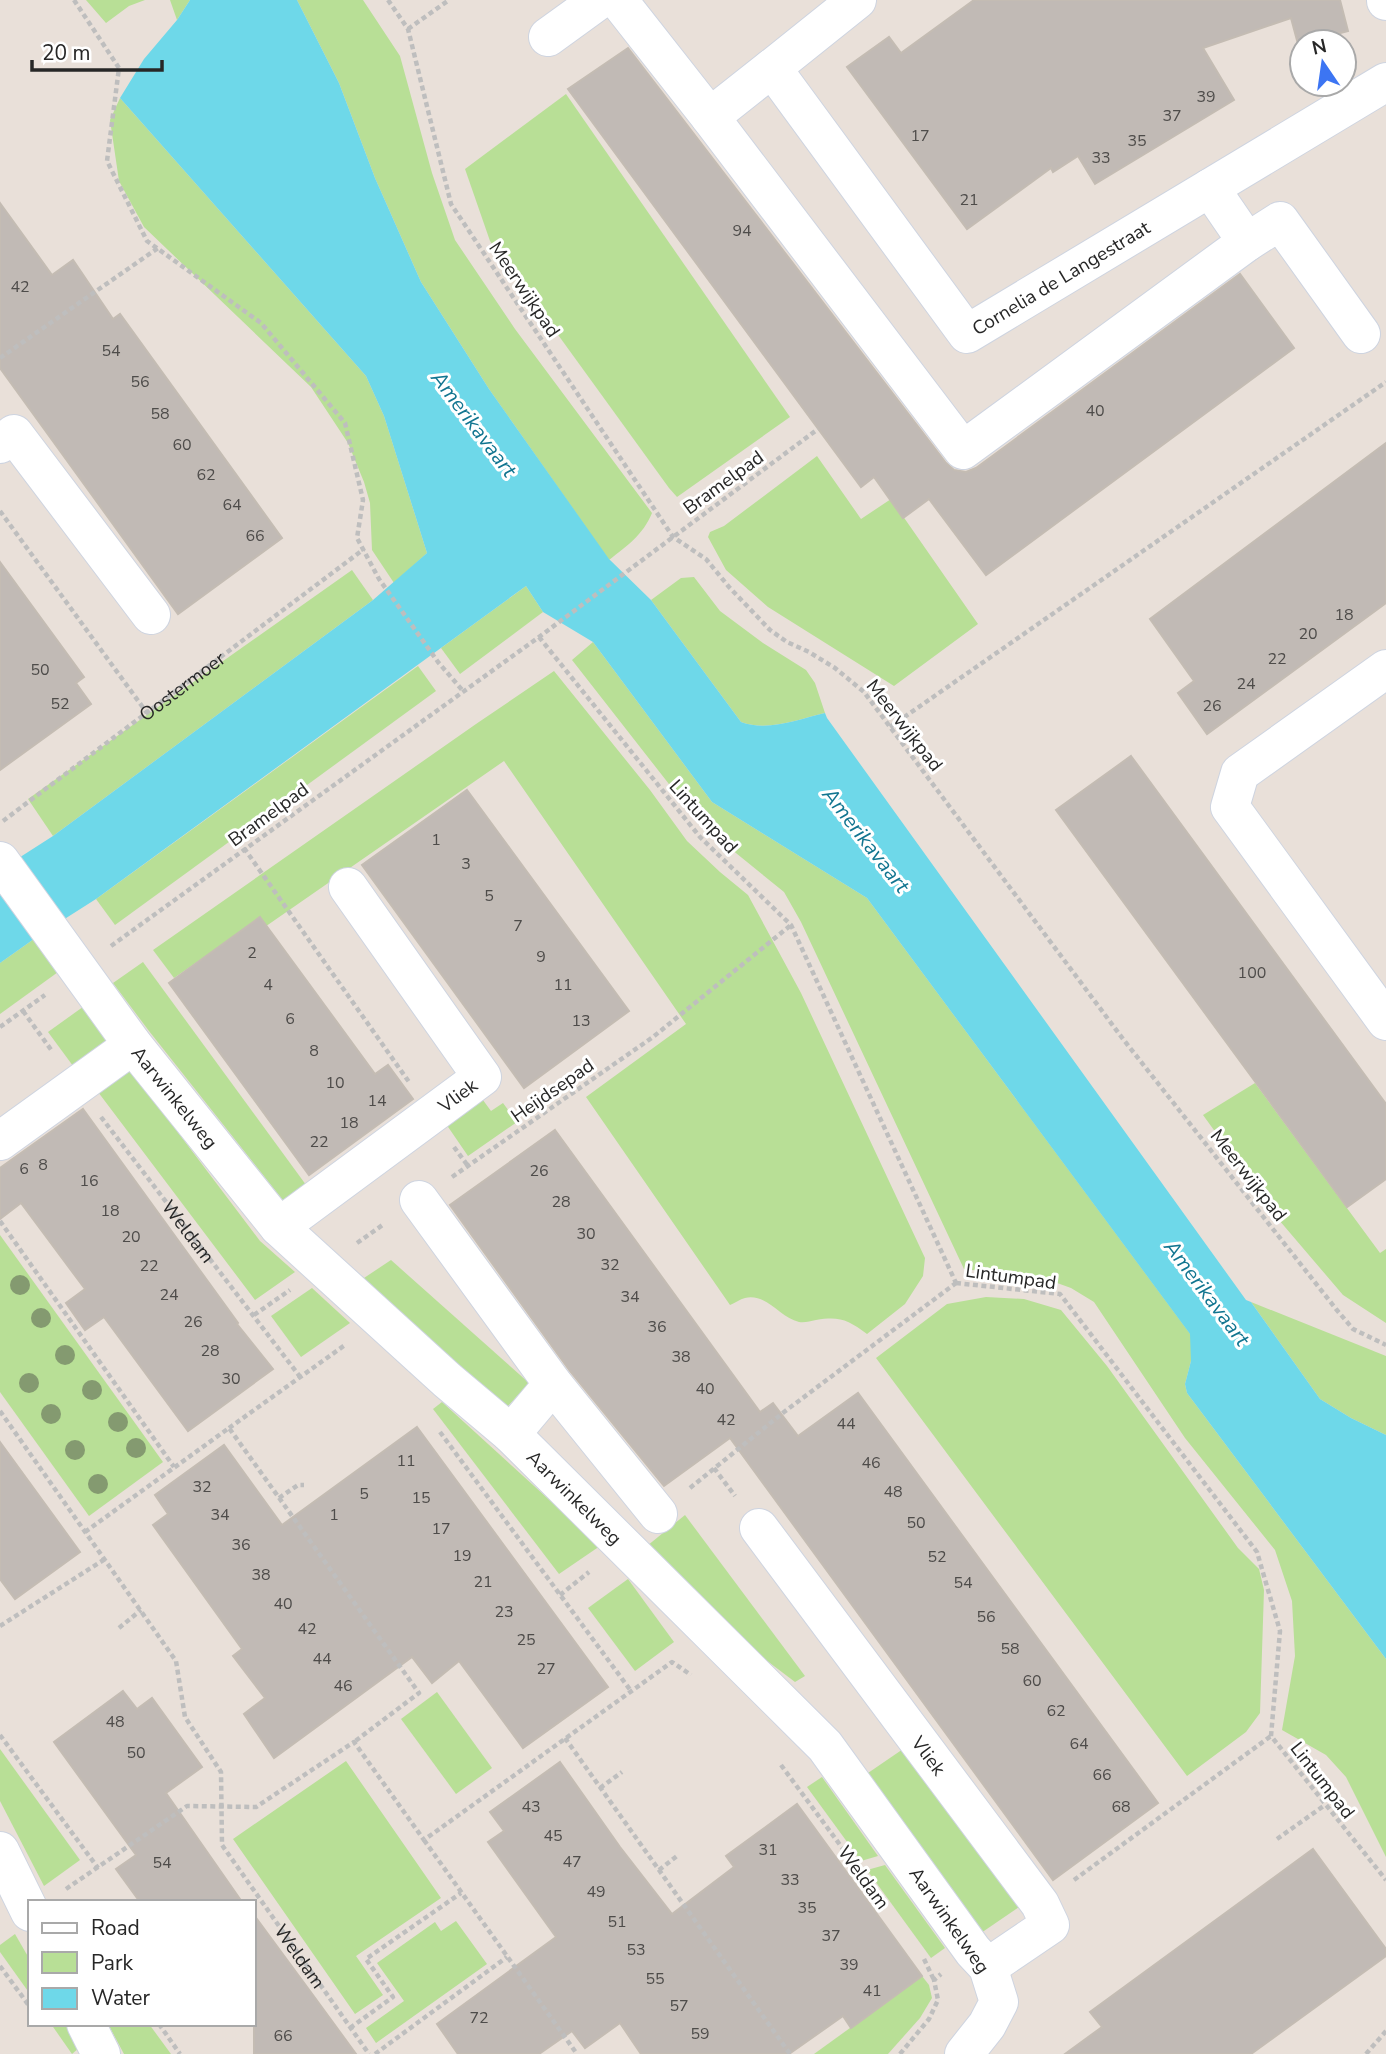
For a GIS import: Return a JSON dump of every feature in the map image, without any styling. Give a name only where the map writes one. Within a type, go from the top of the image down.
[{"type":"street","points":[[548,37],[599,0]]},
{"type":"street","points":[[618,0],[963,450],[1247,242],[1280,221],[1361,334]]},
{"type":"street","points":[[710,117],[857,0]]},
{"type":"street","name":"Cornelia de Langestraat","points":[[772,68],[967,334],[1386,82]]},
{"type":"street","points":[[1210,188],[1247,242]]},
{"type":"street","points":[[0,444],[14,434],[150,615]]},
{"type":"street","points":[[1386,669],[1240,773],[1230,807],[1386,1021]]},
{"type":"street","name":"Aarwinkelweg","points":[[0,861],[133,1045],[279,1227],[447,1380],[511,1434],[825,1746],[981,1959],[999,2002],[987,2025],[964,2054]]},
{"type":"street","name":"Vliek","points":[[279,1227],[482,1077],[348,887]]},
{"type":"street","points":[[0,1141],[133,1045]]},
{"type":"street","points":[[419,1200],[553,1384],[658,1514]]},
{"type":"street","points":[[511,1434],[553,1384]]},
{"type":"street","name":"Vliek","points":[[759,1528],[1040,1904]]},
{"type":"street","points":[[0,1852],[28,1908]]},
{"type":"street","points":[[981,1959],[1050,1925],[1040,1904]]},
{"type":"street","points":[[87,2026],[101,2054]]},
{"type":"path","points":[[74,0],[119,68],[107,161],[147,241],[261,323],[345,423],[363,500],[357,538],[379,579],[438,663],[463,691]]},
{"type":"path","name":"Meerwijkpad","points":[[388,0],[408,29],[451,204],[673,537],[706,559],[770,630],[809,652],[864,692],[1123,1039],[1336,1309],[1353,1329],[1386,1345]]},
{"type":"path","points":[[408,29],[449,0]]},
{"type":"path","points":[[0,358],[158,248]]},
{"type":"path","points":[[890,727],[1386,382]]},
{"type":"path","name":"Bramelpad","points":[[0,1027],[539,637],[818,429]]},
{"type":"path","points":[[0,511],[147,713]]},
{"type":"path","name":"Oostermoer","points":[[0,824],[364,549]]},
{"type":"path","name":"Lintumpad","points":[[539,637],[700,837],[791,925],[956,1283],[1060,1294],[1257,1552],[1280,1631],[1271,1736],[1386,1881]]},
{"type":"path","points":[[244,848],[468,1166]]},
{"type":"path","name":"Heijdsepad","points":[[321,1267],[653,1037],[791,925]]},
{"type":"path","name":"Weldam","points":[[23,1011],[76,1085],[301,1378]]},
{"type":"path","points":[[0,1221],[174,1467]]},
{"type":"path","points":[[658,1514],[784,1412],[956,1283]]},
{"type":"path","points":[[85,1532],[380,1319]]},
{"type":"path","name":"Weldam","points":[[0,1411],[176,1661],[185,1717],[221,1772],[222,1846],[369,2054]]},
{"type":"path","points":[[433,1423],[631,1691]]},
{"type":"path","points":[[63,1891],[187,1806],[256,1807],[354,1742],[419,1693],[229,1428]]},
{"type":"path","points":[[279,1498],[298,1485],[304,1485]]},
{"type":"path","points":[[0,1626],[105,1559]]},
{"type":"path","points":[[119,1628],[141,1610]]},
{"type":"path","points":[[424,1840],[672,1662],[692,1676]]},
{"type":"path","points":[[0,1735],[98,1868]]},
{"type":"path","points":[[1040,1904],[1271,1736]]},
{"type":"path","points":[[565,1738],[790,2054]]},
{"type":"path","points":[[354,1742],[578,2054]]},
{"type":"path","name":"Weldam","points":[[773,1756],[869,1884]]},
{"type":"path","points":[[600,1788],[622,1772]]},
{"type":"path","points":[[1277,1839],[1325,1805]]},
{"type":"path","points":[[659,1870],[677,1856]]},
{"type":"path","points":[[351,2028],[393,1997],[366,1959],[461,1893]]},
{"type":"path","points":[[900,2054],[929,2019],[939,2000],[934,1980],[916,1948]]},
{"type":"path","points":[[375,2054],[506,1957]]},
{"type":"path","points":[[934,1980],[981,1959]]},
{"type":"path","points":[[0,1966],[28,2004]]},
{"type":"path","points":[[160,2026],[180,2054]]},
{"type":"path","points":[[1366,2054],[1386,2031]]},
{"type":"green space","points":[[86,0],[145,0],[129,6],[106,23]]},
{"type":"green space","points":[[170,0],[190,0],[177,20]]},
{"type":"green space","points":[[297,0],[363,0],[400,56],[432,173],[455,240],[515,329],[652,513],[639,534],[609,560],[489,389],[421,282],[375,178],[339,83]]},
{"type":"green space","points":[[566,94],[790,417],[677,497],[490,241],[465,169]]},
{"type":"green space","points":[[120,98],[366,376],[384,416],[427,553],[394,583],[372,550],[370,503],[348,443],[311,387],[144,227],[119,181],[110,120]]},
{"type":"green space","points":[[817,456],[861,519],[891,499],[978,624],[894,686],[768,607],[726,570],[708,537],[710,532],[724,526]]},
{"type":"green space","points":[[352,570],[373,600],[53,836],[28,799]]},
{"type":"green space","points":[[694,577],[720,611],[806,670],[815,683],[825,713],[773,725],[741,722],[651,600],[681,578]]},
{"type":"green space","points":[[526,586],[543,612],[460,674],[441,648]]},
{"type":"green space","points":[[593,642],[712,802],[867,898],[1191,1335],[1191,1361],[1185,1384],[1187,1393],[1386,1659],[1386,1857],[1346,1777],[1326,1755],[1282,1730],[1295,1656],[1292,1601],[1275,1550],[1185,1438],[1094,1302],[1071,1288],[1046,1279],[964,1269],[801,922],[784,892],[710,832],[683,802],[572,660]]},
{"type":"green space","points":[[418,666],[436,691],[115,925],[96,899]]},
{"type":"green space","points":[[554,671],[650,790],[687,841],[748,895],[801,993],[925,1258],[923,1276],[905,1304],[867,1334],[849,1322],[838,1319],[805,1322],[792,1320],[767,1302],[753,1297],[730,1305],[586,1097],[686,1024],[504,761],[246,940],[236,935],[174,978],[153,950]]},
{"type":"green space","points":[[41,934],[65,967],[0,1014],[0,963]]},
{"type":"green space","points":[[143,962],[309,1189],[286,1204],[113,983]]},
{"type":"green space","points":[[87,1004],[115,1042],[76,1070],[48,1032]]},
{"type":"green space","points":[[124,1061],[260,1241],[295,1272],[255,1300],[92,1084]]},
{"type":"green space","points":[[1255,1083],[1380,1253],[1386,1249],[1386,1323],[1343,1295],[1279,1220],[1203,1115]]},
{"type":"green space","points":[[480,1096],[491,1111],[503,1103],[517,1122],[468,1156],[444,1121]]},
{"type":"green space","points":[[0,1235],[163,1462],[89,1516],[0,1392]]},
{"type":"green space","points":[[391,1260],[529,1383],[507,1407],[361,1280]]},
{"type":"green space","points":[[312,1288],[350,1323],[301,1357],[271,1316]]},
{"type":"green space","points":[[986,1297],[1024,1299],[1061,1310],[1107,1366],[1238,1548],[1259,1569],[1264,1590],[1260,1713],[1246,1732],[1187,1776],[876,1358],[947,1304]]},
{"type":"green space","points":[[1251,1302],[1386,1356],[1386,1435],[1320,1399]]},
{"type":"green space","points":[[442,1402],[600,1546],[559,1574],[433,1409]]},
{"type":"green space","points":[[685,1515],[805,1676],[795,1682],[750,1648],[647,1546]]},
{"type":"green space","points":[[628,1579],[674,1642],[635,1671],[588,1608]]},
{"type":"green space","points":[[437,1692],[492,1768],[456,1794],[401,1719]]},
{"type":"green space","points":[[906,1747],[1019,1907],[981,1933],[868,1773]]},
{"type":"green space","points":[[0,1749],[80,1860],[44,1886],[0,1801]]},
{"type":"green space","points":[[346,1761],[441,1898],[356,1956],[383,1995],[355,2014],[233,1839]]},
{"type":"green space","points":[[822,1777],[878,1856],[861,1861],[807,1787]]},
{"type":"green space","points":[[885,1865],[945,1948],[931,1958],[867,1870]]},
{"type":"green space","points":[[456,1921],[487,1964],[376,2043],[366,2028],[404,2001],[377,1963],[435,1922],[441,1931]]},
{"type":"green space","points":[[15,1934],[28,1957],[28,1991],[0,1952],[0,1945]]},
{"type":"green space","points":[[922,1976],[929,1985],[932,1998],[920,2018],[888,2054],[814,2054]]},
{"type":"green space","points":[[52,2026],[67,2026],[79,2048],[72,2054]]},
{"type":"green space","points":[[109,2026],[150,2026],[171,2054],[124,2054]]},
{"type":"water","name":"Amerikavaart","points":[[190,0],[297,0],[339,83],[375,178],[421,282],[489,389],[609,559],[651,600],[741,722],[773,725],[825,713],[1320,1399],[1386,1435],[1386,1659],[1187,1393],[1185,1384],[1191,1361],[1190,1334],[867,898],[712,802],[593,642],[543,612],[526,586],[96,899],[0,963],[0,870],[53,836],[373,600],[427,553],[384,416],[366,376],[120,98],[144,59]]},
{"type":"building","points":[[974,0],[1340,0],[1347,28],[1294,28],[1291,18],[1203,48],[1234,100],[1095,184],[1078,156],[1053,172],[1051,168],[967,229],[847,67],[889,37],[901,53]]},
{"type":"building","points":[[628,48],[954,470],[966,472],[976,468],[1240,274],[1294,348],[986,575],[929,499],[903,518],[874,477],[861,487],[568,89]]},
{"type":"building","points":[[0,203],[52,275],[73,260],[113,319],[120,314],[282,538],[178,614],[0,368]]},
{"type":"building","points":[[1386,443],[1386,603],[1207,734],[1178,693],[1194,681],[1150,619]]},
{"type":"building","points":[[0,562],[84,677],[76,683],[91,704],[0,770]]},
{"type":"building","points":[[1131,756],[1386,1104],[1386,1179],[1347,1207],[1056,810]]},
{"type":"building","points":[[467,790],[629,1011],[524,1088],[362,865]]},
{"type":"building","points":[[260,917],[375,1074],[388,1065],[413,1099],[309,1175],[169,983]]},
{"type":"building","points":[[83,1109],[237,1324],[273,1369],[188,1431],[104,1317],[85,1330],[66,1303],[85,1289],[21,1203],[0,1219],[0,1168]]},
{"type":"building","points":[[555,1130],[760,1412],[773,1403],[798,1436],[858,1393],[1158,1803],[1053,1880],[730,1438],[664,1486],[570,1371],[450,1205]]},
{"type":"building","points":[[417,1427],[608,1687],[523,1748],[459,1661],[432,1683],[412,1657],[274,1758],[244,1714],[265,1698],[233,1656],[242,1649],[153,1525],[168,1514],[155,1495],[224,1445],[282,1525]]},
{"type":"building","points":[[0,1442],[80,1552],[15,1599],[0,1579]]},
{"type":"building","points":[[123,1691],[137,1709],[152,1698],[202,1767],[166,1793],[241,1900],[139,1900],[116,1869],[136,1855],[54,1742]]},
{"type":"building","points":[[560,1762],[620,1847],[672,1914],[734,1867],[726,1856],[797,1804],[922,1976],[851,2028],[843,2016],[789,2054],[641,2054],[620,2023],[585,2048],[572,2031],[539,2054],[458,2054],[437,2024],[556,1937],[488,1842],[504,1831],[490,1812]]},
{"type":"building","points":[[1313,1849],[1386,1949],[1386,1956],[1251,2054],[1065,2054],[1102,2027],[1090,2012]]},
{"type":"building","points":[[256,1918],[356,2054],[254,2054],[256,2026]]}]
